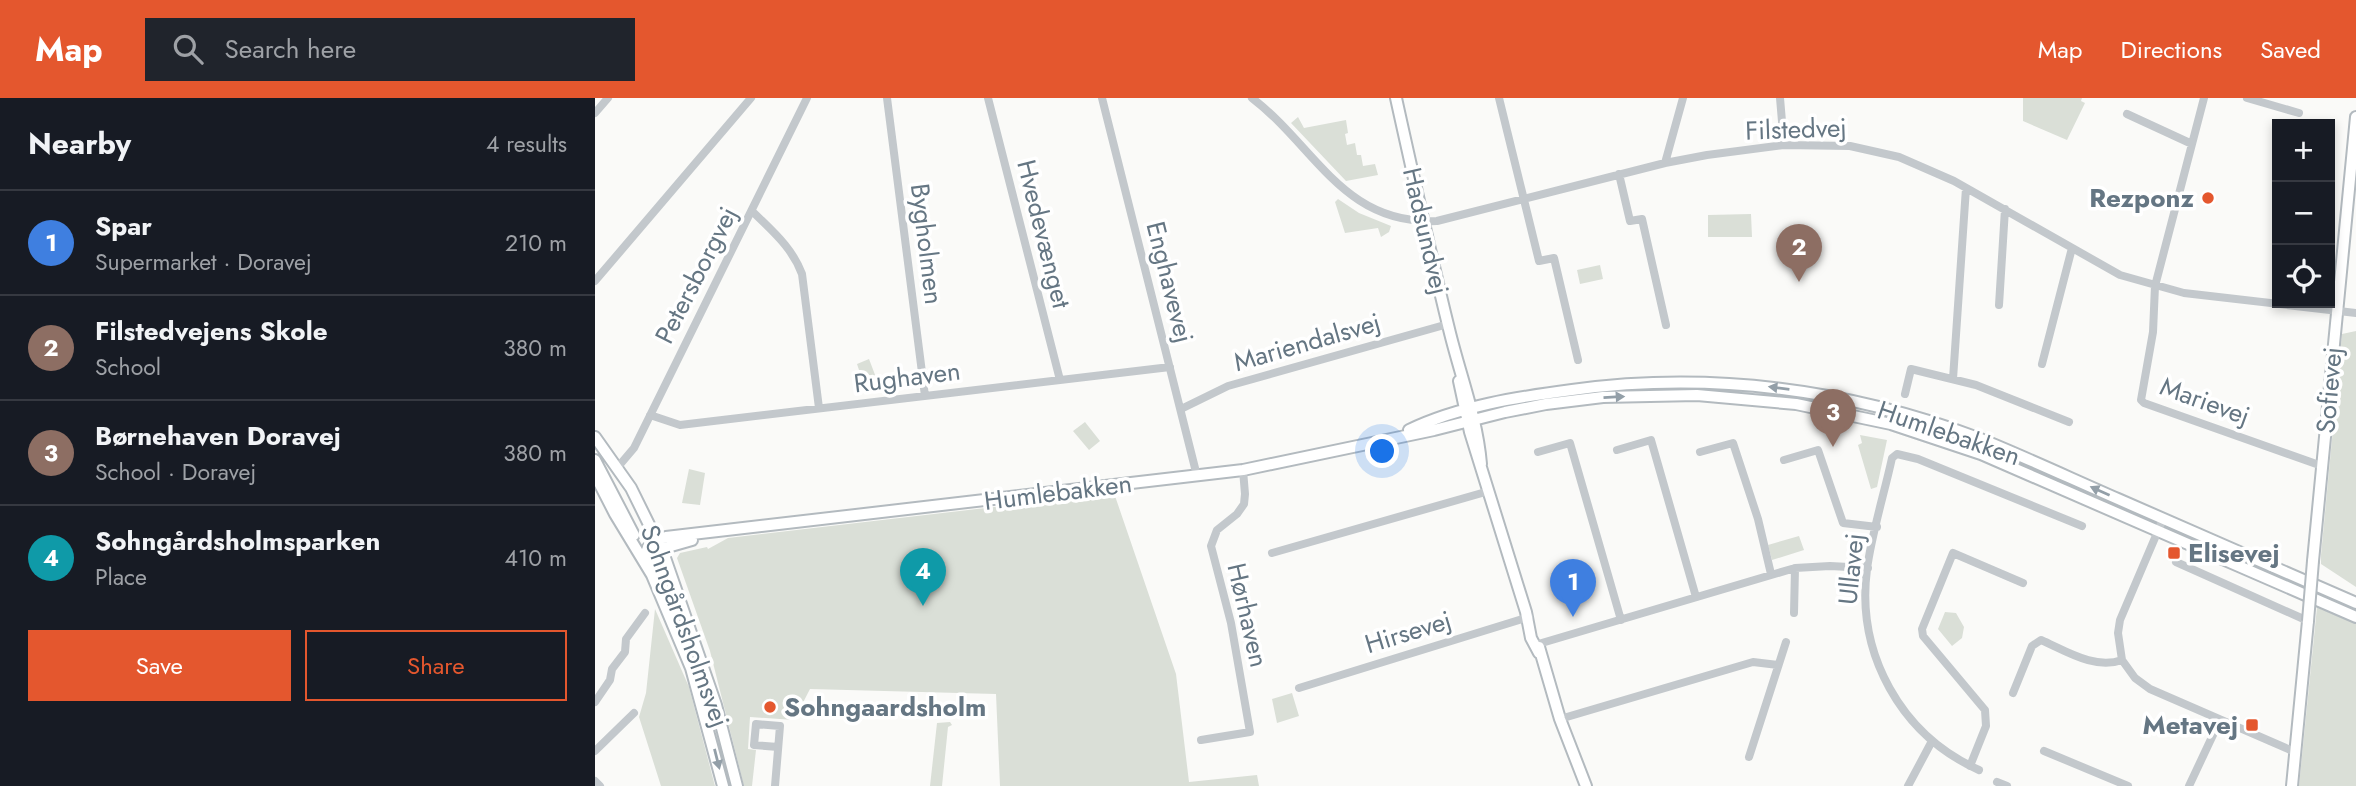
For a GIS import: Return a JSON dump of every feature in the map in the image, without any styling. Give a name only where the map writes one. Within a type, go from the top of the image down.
[{"type":"street","points":[[595,113],[608,98]]},
{"type":"street","points":[[595,281],[751,98]]},
{"type":"street","name":"Petersborgvej","points":[[617,468],[634,448],[807,98]]},
{"type":"street","name":"Bygholmen","points":[[887,98],[925,396]]},
{"type":"street","name":"Hvedevænget","points":[[988,98],[1060,380]]},
{"type":"street","name":"Enghavevej","points":[[1102,98],[1197,476]]},
{"type":"street","name":"Filstedvej","points":[[1252,98],[1342,189],[1360,203],[1398,218],[1437,221],[1619,174],[1725,152],[1784,145],[1832,144],[1873,150],[1925,167],[2120,275],[2184,293],[2356,313]]},
{"type":"street","name":"Hadsundvej","points":[[1396,98],[1481,464],[1537,648],[1585,786]]},
{"type":"street","points":[[1499,98],[1539,261],[1554,258],[1578,360]]},
{"type":"street","points":[[1665,163],[1683,98]]},
{"type":"street","points":[[1780,98],[1784,145]]},
{"type":"street","points":[[2155,286],[2204,98]]},
{"type":"street","points":[[2247,98],[2299,113]]},
{"type":"street","points":[[2127,114],[2192,144]]},
{"type":"street","name":"Sofievej","points":[[2292,786],[2356,117]]},
{"type":"street","points":[[1619,174],[1630,221],[1642,219],[1665,325]]},
{"type":"street","points":[[1954,379],[1966,188]]},
{"type":"street","points":[[1999,305],[2005,209]]},
{"type":"street","points":[[752,211],[784,242],[795,257],[802,274],[819,408]]},
{"type":"street","points":[[2042,365],[2072,248]]},
{"type":"street","name":"Marievej","points":[[2155,286],[2153,332],[2141,400],[2322,466]]},
{"type":"street","name":"Mariendalsvej","points":[[1181,409],[1228,386],[1448,324]]},
{"type":"street","name":"Rughaven","points":[[650,415],[680,425],[1170,367]]},
{"type":"street","points":[[1905,394],[1911,369],[1976,385],[2069,422]]},
{"type":"street","name":"Humlebakken","points":[[659,544],[718,532],[1243,470],[1395,437],[1539,395],[1614,384],[1702,382],[1795,391],[1894,411],[1978,438],[2356,603]]},
{"type":"street","name":"Humlebakken","points":[[1470,415],[1629,396],[1697,395],[1840,411],[1928,435],[1981,454],[2356,617]]},
{"type":"street","name":"Sohngårdsholmsvej","points":[[595,437],[631,488],[659,544],[713,695],[737,786]]},
{"type":"street","points":[[1617,450],[1651,440],[1696,597]]},
{"type":"street","points":[[1538,452],[1570,443],[1622,620]]},
{"type":"street","points":[[1700,452],[1733,443],[1758,519],[1772,574]]},
{"type":"street","points":[[1784,460],[1818,450],[1843,523],[1877,527]]},
{"type":"street","name":"Ullavej","points":[[1979,770],[1932,741],[1911,720],[1894,698],[1875,657],[1866,614],[1867,568],[1894,456],[1901,454],[1919,459],[2082,526]]},
{"type":"street","points":[[595,460],[639,543],[646,550],[646,563]]},
{"type":"street","name":"Hørhaven","points":[[1201,740],[1250,732],[1226,598],[1211,546],[1217,530],[1237,514],[1244,503],[1243,470]]},
{"type":"street","name":"Sohngårdsholmsvej","points":[[595,475],[621,525],[646,563],[691,668],[723,786]]},
{"type":"street","points":[[1272,553],[1489,491]]},
{"type":"street","points":[[2162,519],[2119,620],[2118,647],[2122,660],[2134,678],[2150,689],[2295,752]]},
{"type":"street","points":[[646,550],[659,544]]},
{"type":"street","points":[[1970,766],[1986,726],[1985,710],[1923,636],[1922,629],[1953,553],[2023,583]]},
{"type":"street","points":[[2176,562],[2308,621]]},
{"type":"street","points":[[1537,648],[1772,574],[1830,566],[1867,568]]},
{"type":"street","points":[[1794,613],[1795,569]]},
{"type":"street","points":[[595,702],[610,680],[612,669],[625,652],[626,639],[645,613]]},
{"type":"street","name":"Hirsevej","points":[[1299,688],[1527,615]]},
{"type":"street","points":[[2013,693],[2032,646],[2041,640],[2097,663],[2109,664],[2122,660]]},
{"type":"street","points":[[1749,757],[1786,642]]},
{"type":"street","points":[[1560,719],[1753,662],[1778,665]]},
{"type":"street","points":[[595,751],[634,713]]},
{"type":"street","points":[[2189,786],[2220,720]]},
{"type":"street","points":[[1908,786],[1932,741]]},
{"type":"street","points":[[775,786],[778,747]]},
{"type":"street","points":[[2044,751],[2128,786]]},
{"type":"street","points":[[595,781],[600,786]]},
{"type":"street","points":[[1997,782],[2007,786]]},
{"type":"shaded area","points":[[2023,98],[2082,98],[2081,101],[2085,103],[2067,140],[2023,121]]},
{"type":"shaded area","points":[[1298,117],[1304,128],[1346,120],[1347,145],[1355,143],[1363,166],[1375,164],[1378,175],[1346,181],[1291,123]]},
{"type":"shaded area","points":[[1338,199],[1359,213],[1391,226],[1389,232],[1381,237],[1378,228],[1345,233],[1335,202]]},
{"type":"shaded area","points":[[1751,214],[1752,237],[1708,237],[1708,215]]},
{"type":"shaded area","points":[[1600,265],[1603,279],[1580,284],[1577,270]]},
{"type":"shaded area","points":[[2356,331],[2356,587],[2321,564],[2321,555],[2342,334]]},
{"type":"shaded area","points":[[869,359],[877,380],[864,385],[857,364]]},
{"type":"shaded area","points":[[1085,422],[1100,441],[1089,450],[1073,431]]},
{"type":"shaded area","points":[[1860,435],[1887,440],[1877,487],[1871,489],[1858,445],[1862,443]]},
{"type":"shaded area","points":[[689,469],[705,473],[700,505],[682,503]]},
{"type":"shaded area","points":[[1114,493],[1176,674],[1189,782],[1257,775],[1259,786],[1000,786],[996,694],[810,689],[794,720],[750,717],[748,749],[756,750],[752,786],[744,786],[710,651],[677,558],[680,553],[707,547],[708,549],[728,538]]},
{"type":"shaded area","points":[[1799,536],[1804,550],[1772,560],[1768,545]]},
{"type":"shaded area","points":[[2317,607],[2356,624],[2356,786],[2299,786]]},
{"type":"shaded area","points":[[655,609],[689,687],[715,786],[661,786],[639,717],[646,693]]},
{"type":"shaded area","points":[[1945,612],[1956,613],[1964,627],[1962,638],[1952,646],[1938,629]]},
{"type":"shaded area","points":[[1292,693],[1299,716],[1277,723],[1272,699]]},
{"type":"shaded area","points":[[950,722],[952,725],[948,727],[942,786],[930,786],[937,723]]},
{"type":"place","name":"Rezponz","points":[[2208,198]]},
{"type":"place","name":"Filstedvejens Skole","points":[[1799,282]]},
{"type":"place","name":"Børnehaven Doravej","points":[[1833,447]]},
{"type":"place","name":"Elisevej","points":[[2174,553]]},
{"type":"place","name":"Sohngårdsholmsparken","points":[[923,606]]},
{"type":"place","name":"Spar","points":[[1573,617]]},
{"type":"place","name":"Sohngaardsholm","points":[[770,707]]},
{"type":"place","name":"Metavej","points":[[2252,725]]}]
